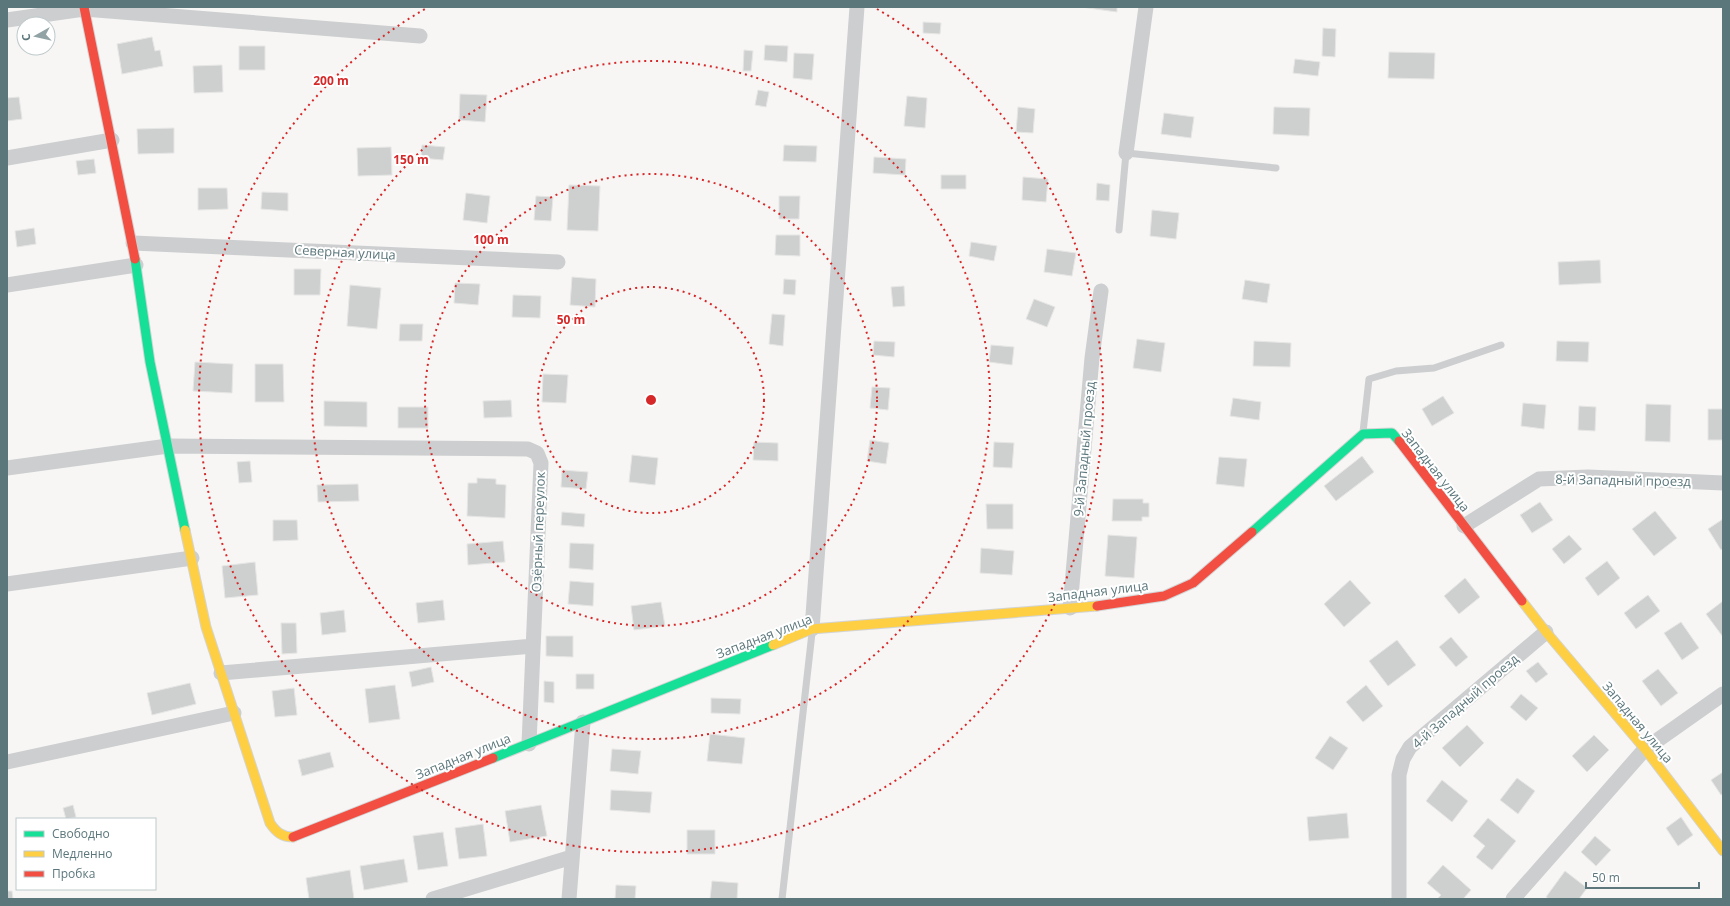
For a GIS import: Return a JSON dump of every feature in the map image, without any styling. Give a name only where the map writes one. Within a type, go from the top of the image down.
[{"type":"street","points":[[812,629],[857,7]]},
{"type":"street","points":[[1126,152],[1146,7]]},
{"type":"street","points":[[7,762],[234,713],[206,627],[150,362],[133,243],[84,8]]},
{"type":"street","points":[[7,20],[84,8],[420,36]]},
{"type":"street","points":[[7,158],[112,140]]},
{"type":"street","name":"Северная улица","points":[[133,243],[558,262]]},
{"type":"street","points":[[7,285],[136,265]]},
{"type":"street","name":"9-й Западный проезд","points":[[1070,608],[1092,358],[1102,291]]},
{"type":"street","name":"Западная улица","points":[[234,713],[270,823],[275,832],[280,836],[289,838],[298,836],[812,629],[1108,605],[1164,596],[1193,583],[1363,434],[1392,433],[1546,632],[1645,749],[1723,851]]},
{"type":"street","name":"Озёрный переулок","points":[[7,468],[168,446],[528,449],[537,453],[541,463],[529,744]]},
{"type":"street","name":"8-й Западный проезд","points":[[1464,526],[1539,479],[1588,477],[1723,483]]},
{"type":"street","points":[[7,584],[192,558]]},
{"type":"street","name":"4-й Западный проезд","points":[[1399,899],[1399,775],[1403,759],[1410,747],[1546,632]]},
{"type":"street","points":[[221,673],[533,646]]},
{"type":"street","points":[[1513,899],[1645,749],[1723,694]]},
{"type":"street","points":[[569,899],[582,722]]},
{"type":"street","points":[[433,899],[572,857]]},
{"type":"lane","points":[[1119,230],[1126,152],[1276,168]]},
{"type":"lane","points":[[1363,434],[1369,379],[1396,371],[1434,368],[1502,345]]},
{"type":"lane","points":[[782,899],[812,629]]},
{"type":"building","points":[[1081,7],[1117,7],[1117,12]]},
{"type":"building","points":[[923,22],[941,23],[940,34],[923,33]]},
{"type":"building","points":[[1323,28],[1336,29],[1335,57],[1322,56]]},
{"type":"building","points":[[152,37],[155,51],[160,50],[163,66],[122,74],[117,44]]},
{"type":"building","points":[[765,45],[788,46],[787,62],[764,60]]},
{"type":"building","points":[[239,46],[265,46],[265,70],[239,70]]},
{"type":"building","points":[[744,50],[753,51],[751,71],[743,71]]},
{"type":"building","points":[[1389,52],[1435,53],[1434,79],[1388,78]]},
{"type":"building","points":[[794,53],[814,54],[812,80],[793,78]]},
{"type":"building","points":[[1295,59],[1320,62],[1318,76],[1293,73]]},
{"type":"building","points":[[222,65],[223,92],[194,93],[193,66]]},
{"type":"building","points":[[758,90],[769,92],[766,107],[755,105]]},
{"type":"building","points":[[460,94],[487,95],[485,122],[459,120]]},
{"type":"building","points":[[907,96],[927,98],[925,128],[904,126]]},
{"type":"building","points":[[19,97],[22,119],[7,121],[7,98]]},
{"type":"building","points":[[1018,107],[1035,109],[1033,133],[1016,132]]},
{"type":"building","points":[[1274,107],[1310,108],[1309,136],[1273,134]]},
{"type":"building","points":[[1164,113],[1194,117],[1191,138],[1161,134]]},
{"type":"building","points":[[174,128],[174,153],[138,154],[137,129]]},
{"type":"building","points":[[422,145],[445,147],[443,160],[421,158]]},
{"type":"building","points":[[784,145],[817,146],[816,162],[783,161]]},
{"type":"building","points":[[391,147],[392,175],[358,176],[357,148]]},
{"type":"building","points":[[874,157],[906,159],[905,175],[873,173]]},
{"type":"building","points":[[94,159],[96,173],[78,175],[76,161]]},
{"type":"building","points":[[941,175],[966,175],[966,189],[941,189]]},
{"type":"building","points":[[1023,177],[1048,179],[1046,202],[1022,200]]},
{"type":"building","points":[[1097,183],[1110,185],[1109,201],[1096,200]]},
{"type":"building","points":[[569,185],[600,186],[598,231],[567,230]]},
{"type":"building","points":[[198,188],[227,188],[228,209],[198,210]]},
{"type":"building","points":[[262,192],[288,193],[288,211],[261,209]]},
{"type":"building","points":[[466,193],[490,196],[487,223],[463,220]]},
{"type":"building","points":[[536,196],[553,197],[551,221],[534,220]]},
{"type":"building","points":[[779,196],[800,196],[799,219],[779,219]]},
{"type":"building","points":[[1152,210],[1179,213],[1176,239],[1150,236]]},
{"type":"building","points":[[34,228],[36,244],[17,247],[15,231]]},
{"type":"building","points":[[776,235],[800,235],[800,256],[775,255]]},
{"type":"building","points":[[971,242],[997,246],[994,261],[969,256]]},
{"type":"building","points":[[1047,249],[1076,253],[1072,276],[1044,272]]},
{"type":"building","points":[[1600,260],[1601,283],[1559,285],[1558,262]]},
{"type":"building","points":[[294,269],[321,269],[320,295],[294,295]]},
{"type":"building","points":[[572,277],[596,279],[595,307],[570,305]]},
{"type":"building","points":[[784,279],[796,280],[795,295],[783,294]]},
{"type":"building","points":[[1245,280],[1270,284],[1267,303],[1242,299]]},
{"type":"building","points":[[455,283],[480,284],[478,305],[454,303]]},
{"type":"building","points":[[350,285],[381,288],[377,329],[347,326]]},
{"type":"building","points":[[904,286],[905,306],[893,307],[891,287]]},
{"type":"building","points":[[513,295],[541,296],[540,318],[512,317]]},
{"type":"building","points":[[1034,299],[1055,307],[1047,327],[1026,319]]},
{"type":"building","points":[[772,314],[785,315],[783,346],[769,344]]},
{"type":"building","points":[[400,324],[423,324],[422,341],[399,341]]},
{"type":"building","points":[[1137,339],[1165,343],[1161,372],[1133,368]]},
{"type":"building","points":[[874,341],[895,342],[894,357],[873,355]]},
{"type":"building","points":[[1254,341],[1291,343],[1290,367],[1253,366]]},
{"type":"building","points":[[1557,341],[1589,342],[1588,362],[1556,361]]},
{"type":"building","points":[[991,345],[1014,347],[1012,365],[989,362]]},
{"type":"building","points":[[195,362],[233,364],[232,393],[193,391]]},
{"type":"building","points":[[255,364],[283,364],[284,402],[255,402]]},
{"type":"building","points":[[543,374],[568,375],[566,403],[542,402]]},
{"type":"building","points":[[872,387],[890,388],[888,410],[870,408]]},
{"type":"building","points":[[1443,396],[1454,413],[1432,426],[1422,409]]},
{"type":"building","points":[[1233,398],[1261,402],[1259,420],[1230,416]]},
{"type":"building","points":[[511,400],[512,417],[484,418],[483,401]]},
{"type":"building","points":[[324,401],[367,402],[367,427],[324,426]]},
{"type":"building","points":[[1523,403],[1546,405],[1544,429],[1521,426]]},
{"type":"building","points":[[1646,404],[1671,405],[1670,442],[1645,441]]},
{"type":"building","points":[[1579,406],[1596,407],[1595,431],[1578,430]]},
{"type":"building","points":[[398,407],[428,407],[428,428],[398,428]]},
{"type":"building","points":[[1708,409],[1723,409],[1723,440],[1708,440]]},
{"type":"building","points":[[870,440],[889,443],[886,464],[867,461]]},
{"type":"building","points":[[754,442],[778,443],[778,461],[753,460]]},
{"type":"building","points":[[994,442],[1014,443],[1012,468],[993,467]]},
{"type":"building","points":[[632,455],[658,458],[655,485],[629,482]]},
{"type":"building","points":[[1362,456],[1374,472],[1336,501],[1324,486]]},
{"type":"building","points":[[1219,457],[1247,459],[1244,487],[1216,484]]},
{"type":"building","points":[[250,461],[252,482],[239,483],[237,462]]},
{"type":"building","points":[[562,470],[588,472],[586,489],[561,487]]},
{"type":"building","points":[[477,478],[496,479],[496,484],[506,485],[505,518],[467,516],[468,483],[477,483]]},
{"type":"building","points":[[358,484],[359,501],[318,502],[317,485]]},
{"type":"building","points":[[1113,499],[1143,499],[1143,503],[1149,503],[1149,517],[1142,517],[1142,521],[1112,521]]},
{"type":"building","points":[[1540,502],[1553,520],[1532,533],[1520,515]]},
{"type":"building","points":[[986,504],[1013,504],[1013,529],[987,529]]},
{"type":"building","points":[[1655,511],[1677,538],[1654,556],[1632,529]]},
{"type":"building","points":[[562,512],[585,514],[584,527],[561,525]]},
{"type":"building","points":[[1723,519],[1723,548],[1721,550],[1708,529]]},
{"type":"building","points":[[273,520],[297,520],[298,540],[273,541]]},
{"type":"building","points":[[1108,535],[1137,537],[1134,578],[1105,576]]},
{"type":"building","points":[[1569,535],[1582,549],[1564,564],[1552,549]]},
{"type":"building","points":[[503,541],[505,562],[468,565],[467,544]]},
{"type":"building","points":[[570,543],[594,544],[593,570],[569,568]]},
{"type":"building","points":[[981,548],[1014,551],[1012,575],[980,573]]},
{"type":"building","points":[[1607,561],[1620,578],[1598,596],[1585,578]]},
{"type":"building","points":[[255,562],[258,595],[225,598],[222,566]]},
{"type":"building","points":[[1465,578],[1480,597],[1459,614],[1444,596]]},
{"type":"building","points":[[1350,580],[1371,603],[1344,627],[1324,604]]},
{"type":"building","points":[[570,581],[594,583],[593,606],[568,604]]},
{"type":"building","points":[[1648,595],[1660,611],[1636,629],[1624,613]]},
{"type":"building","points":[[443,600],[445,620],[418,623],[416,603]]},
{"type":"building","points":[[1723,601],[1723,637],[1706,614]]},
{"type":"building","points":[[661,602],[665,626],[634,630],[631,606]]},
{"type":"building","points":[[344,610],[346,632],[322,635],[320,613]]},
{"type":"building","points":[[1681,622],[1699,648],[1682,660],[1664,633]]},
{"type":"building","points":[[281,623],[296,623],[297,653],[282,654]]},
{"type":"building","points":[[546,636],[573,636],[573,657],[546,656]]},
{"type":"building","points":[[1451,637],[1468,657],[1456,667],[1439,647]]},
{"type":"building","points":[[1397,640],[1416,665],[1388,686],[1369,661]]},
{"type":"building","points":[[1538,662],[1548,674],[1536,683],[1526,671]]},
{"type":"building","points":[[431,667],[434,682],[412,687],[409,672]]},
{"type":"building","points":[[1658,669],[1678,693],[1661,706],[1642,681]]},
{"type":"building","points":[[576,674],[594,674],[594,689],[576,689]]},
{"type":"building","points":[[544,681],[554,682],[554,703],[544,702]]},
{"type":"building","points":[[190,683],[196,704],[152,715],[147,693]]},
{"type":"building","points":[[395,685],[400,719],[369,723],[365,689]]},
{"type":"building","points":[[1366,685],[1383,706],[1363,722],[1346,702]]},
{"type":"building","points":[[294,688],[297,715],[275,717],[272,691]]},
{"type":"building","points":[[1521,694],[1538,708],[1526,721],[1510,707]]},
{"type":"building","points":[[711,698],[741,699],[740,714],[711,713]]},
{"type":"building","points":[[1467,725],[1484,743],[1460,767],[1442,748]]},
{"type":"building","points":[[710,734],[745,738],[742,764],[707,761]]},
{"type":"building","points":[[1594,735],[1609,750],[1587,772],[1572,756]]},
{"type":"building","points":[[1330,736],[1348,748],[1333,770],[1315,758]]},
{"type":"building","points":[[612,749],[641,751],[638,774],[610,771]]},
{"type":"building","points":[[330,752],[334,767],[302,776],[298,760]]},
{"type":"building","points":[[1723,772],[1723,794],[1721,795],[1711,780]]},
{"type":"building","points":[[1517,778],[1535,791],[1518,814],[1500,800]]},
{"type":"building","points":[[1442,780],[1468,801],[1452,822],[1426,801]]},
{"type":"building","points":[[611,790],[652,792],[650,813],[610,810]]},
{"type":"building","points":[[73,805],[76,817],[66,818],[63,808]]},
{"type":"building","points":[[541,805],[547,836],[510,842],[505,811]]},
{"type":"building","points":[[1347,813],[1349,838],[1309,841],[1307,817]]},
{"type":"building","points":[[1681,817],[1693,835],[1678,846],[1666,828]]},
{"type":"building","points":[[1488,818],[1516,841],[1492,870],[1476,857],[1485,846],[1473,836]]},
{"type":"building","points":[[483,824],[487,856],[459,859],[455,828]]},
{"type":"building","points":[[687,830],[715,830],[715,854],[687,854]]},
{"type":"building","points":[[443,832],[448,866],[418,870],[413,836]]},
{"type":"building","points":[[1595,836],[1611,850],[1596,866],[1581,852]]},
{"type":"building","points":[[404,859],[408,882],[364,890],[360,866]]},
{"type":"building","points":[[1443,865],[1471,890],[1463,899],[1437,899],[1441,895],[1427,883]]},
{"type":"building","points":[[350,870],[354,899],[309,899],[306,878]]},
{"type":"building","points":[[1565,871],[1587,888],[1579,899],[1549,899],[1546,897]]},
{"type":"building","points":[[712,881],[738,883],[737,899],[710,899]]},
{"type":"building","points":[[616,885],[636,886],[635,899],[615,899]]},
{"type":"building","points":[[7,891],[12,891],[13,899],[7,899]]},
{"type":"traffic: fast","points":[[135,259],[150,362],[185,530]]},
{"type":"traffic: fast","points":[[1252,532],[1363,434],[1392,433],[1399,441]]},
{"type":"traffic: fast","points":[[493,758],[773,645]]},
{"type":"traffic: slow","points":[[185,530],[206,627],[270,823],[280,833],[293,837]]},
{"type":"traffic: slow","points":[[1522,601],[1546,632],[1645,749],[1723,851]]},
{"type":"traffic: slow","points":[[773,645],[812,629],[1097,606]]},
{"type":"traffic: jam","points":[[84,7],[135,259]]},
{"type":"traffic: jam","points":[[1399,441],[1522,601]]},
{"type":"traffic: jam","points":[[1097,606],[1164,596],[1193,583],[1252,532]]},
{"type":"traffic: jam","points":[[293,837],[493,758]]}]
